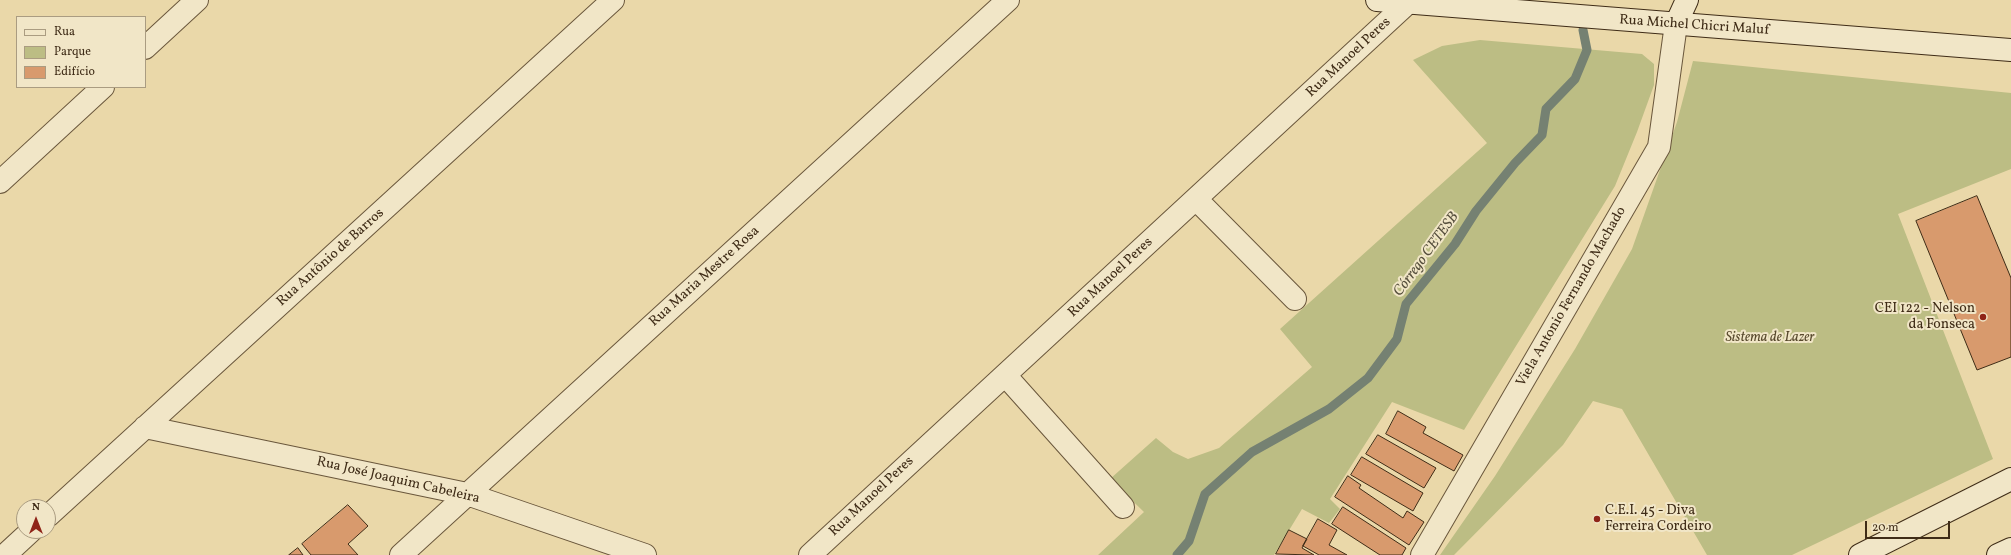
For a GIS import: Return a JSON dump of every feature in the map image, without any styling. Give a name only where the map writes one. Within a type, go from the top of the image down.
[{"type":"street","points":[[146,47],[197,0]]},
{"type":"street","name":"Rua Antônio de Barros","points":[[56,509],[613,0]]},
{"type":"street","name":"Rua Maria Mestre Rosa","points":[[401,555],[1008,0]]},
{"type":"street","name":"Rua Michel Chicri Maluf","points":[[1377,0],[2011,50]]},
{"type":"street","name":"Viela Antonio Fernando Machado","points":[[1422,555],[1659,147],[1676,24],[1687,0]]},
{"type":"street","name":"Rua Manoel Peres","points":[[824,550],[1005,375],[1410,2]]},
{"type":"street","points":[[0,182],[102,88]]},
{"type":"street","points":[[1196,199],[1295,299]]},
{"type":"street","points":[[1005,375],[1123,507]]},
{"type":"street","name":"Rua José Joaquim Cabeleira","points":[[145,427],[467,494],[646,555]]},
{"type":"street","points":[[1860,555],[2011,478]]},
{"type":"street","points":[[5,555],[22,539]]},
{"type":"street","points":[[1998,555],[2011,549]]},
{"type":"green space","points":[[1480,40],[1642,54],[1654,64],[1654,85],[1615,186],[1464,430],[1392,402],[1330,499],[1340,509],[1329,523],[1302,509],[1274,555],[1098,555],[1144,512],[1110,479],[1156,438],[1173,452],[1188,459],[1219,448],[1312,367],[1280,329],[1487,143],[1413,60],[1442,46]]},
{"type":"green space","name":"Sistema de Lazer","points":[[1693,61],[2011,93],[2011,169],[1898,214],[1993,459],[1792,555],[1707,555],[1622,409],[1593,401],[1563,445],[1454,555],[1440,555],[1495,476],[1575,349],[1632,249],[1677,122]]},
{"type":"building","name":"CEI 122 - Nelson da Fonseca","points":[[1977,196],[2011,278],[2011,357],[1977,370],[1916,221]]},
{"type":"building","points":[[1398,411],[1426,427],[1423,433],[1463,455],[1454,471],[1386,434]]},
{"type":"building","points":[[1378,435],[1436,468],[1424,488],[1366,454]]},
{"type":"building","points":[[1362,457],[1423,493],[1413,511],[1351,475]]},
{"type":"building","points":[[1348,476],[1361,485],[1359,488],[1403,518],[1407,511],[1424,522],[1409,545],[1335,497]]},
{"type":"building","points":[[348,505],[368,526],[348,544],[358,555],[311,555],[302,544]]},
{"type":"building","points":[[1343,507],[1406,548],[1402,555],[1380,555],[1332,524]]},
{"type":"building","points":[[1318,519],[1337,530],[1329,545],[1347,555],[1319,555],[1303,546]]},
{"type":"building","points":[[1289,530],[1307,539],[1302,548],[1314,555],[1276,554]]},
{"type":"building","points":[[298,548],[303,555],[289,555]]},
{"type":"waterway","name":"Córrego CETESB","points":[[1177,555],[1189,541],[1205,494],[1252,452],[1329,409],[1368,378],[1397,339],[1406,304],[1455,244],[1476,211],[1515,163],[1542,135],[1546,109],[1575,79],[1587,50],[1583,30]]},
{"type":"place","name":"CEI 122 - Nelson da Fonseca","points":[[1983,317]]},
{"type":"place","name":"C.E.I. 45 - Diva Ferreira Cordeiro","points":[[1597,519]]}]
